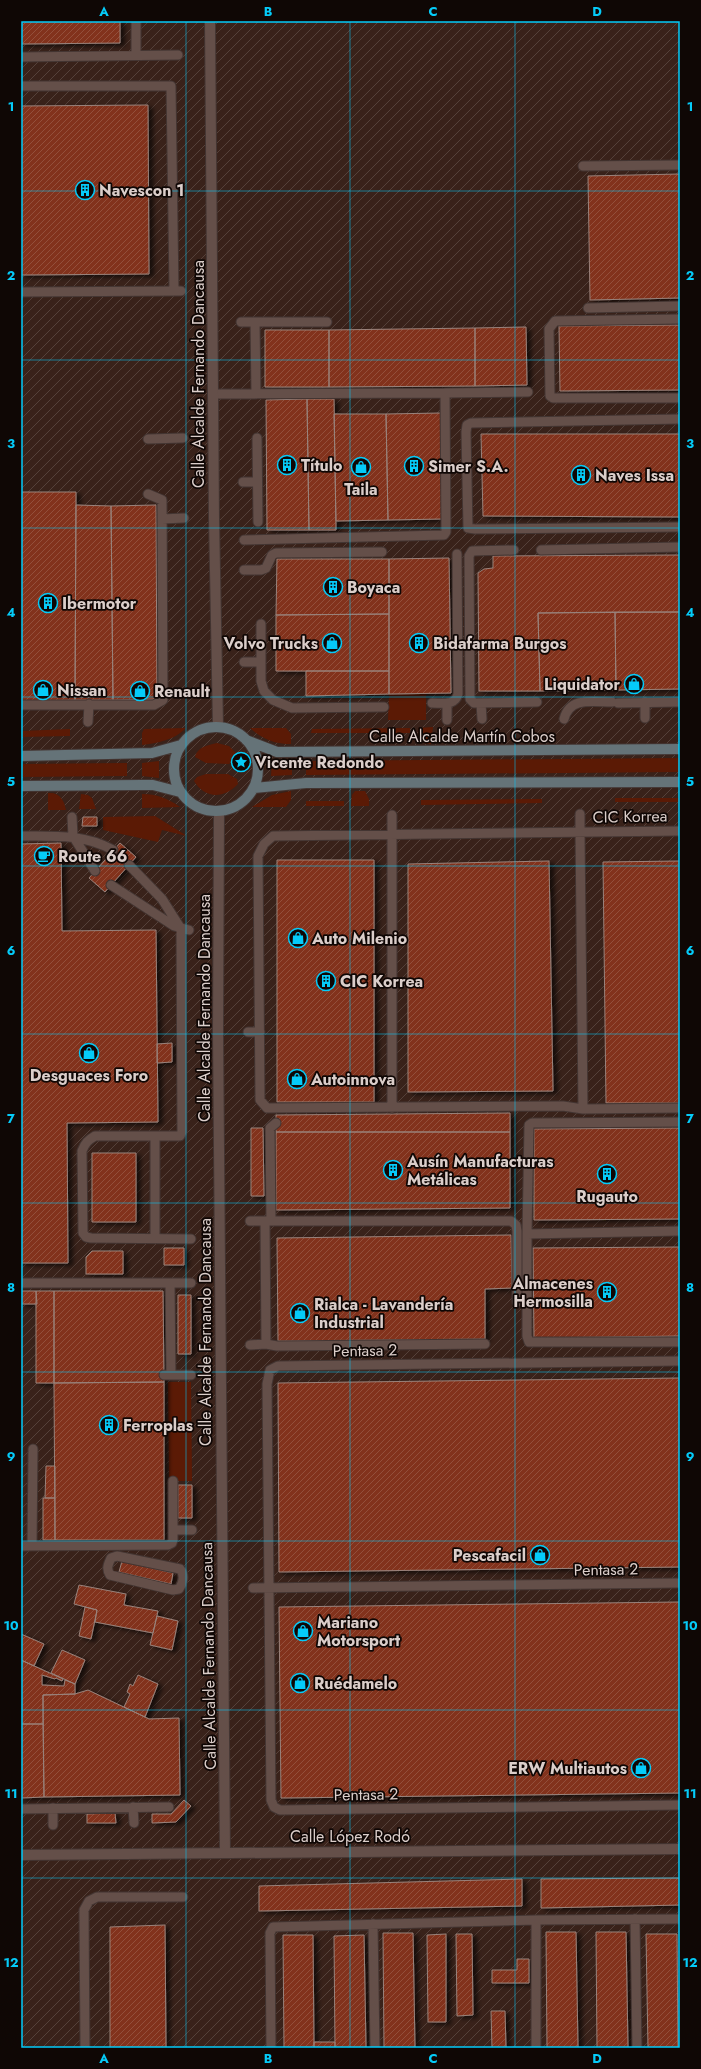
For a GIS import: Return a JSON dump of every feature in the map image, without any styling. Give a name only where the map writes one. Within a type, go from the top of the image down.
[{"type":"main road","points":[[218,726],[230,729],[246,740],[254,750],[258,763],[258,776],[254,788],[240,805],[230,810],[219,812],[207,811],[187,801],[180,792],[175,781],[173,768],[175,756],[181,745],[198,730],[218,726]]},
{"type":"main road","name":"Calle Alcalde Martín Cobos","points":[[246,740],[276,752],[680,749]]},
{"type":"main road","points":[[21,756],[146,754],[181,745]]},
{"type":"main road","points":[[254,788],[306,783],[680,782]]},
{"type":"main road","points":[[21,786],[148,785],[180,792]]},
{"type":"street","name":"Calle Alcalde Fernando Dancausa","points":[[210,21],[213,394],[218,726]]},
{"type":"street","name":"Calle Alcalde Fernando Dancausa","points":[[219,812],[218,1040],[225,1852]]},
{"type":"street","name":"Calle López Rodó","points":[[21,1855],[225,1852],[680,1850]]},
{"type":"lane","points":[[136,21],[136,55]]},
{"type":"lane","points":[[21,56],[178,55]]},
{"type":"lane","points":[[21,86],[171,86],[178,291],[21,292]]},
{"type":"lane","points":[[583,166],[680,165]]},
{"type":"lane","points":[[588,308],[680,306]]},
{"type":"lane","points":[[680,319],[555,321],[549,329],[550,396],[553,398],[680,398]]},
{"type":"lane","points":[[241,322],[327,322]]},
{"type":"lane","points":[[255,322],[256,394]]},
{"type":"lane","points":[[213,394],[528,392]]},
{"type":"lane","points":[[244,540],[444,535],[446,532],[445,393]]},
{"type":"lane","points":[[680,420],[471,423],[467,425],[466,432],[468,528],[680,527]]},
{"type":"lane","points":[[148,439],[183,438]]},
{"type":"lane","points":[[257,438],[258,522]]},
{"type":"lane","points":[[243,482],[257,482]]},
{"type":"lane","points":[[21,704],[154,705],[163,700],[162,500],[148,494]]},
{"type":"lane","points":[[162,519],[184,518]]},
{"type":"lane","points":[[541,550],[680,547]]},
{"type":"lane","points":[[514,550],[472,551],[469,556],[470,699],[474,703],[538,702]]},
{"type":"lane","points":[[244,570],[261,570],[266,568],[272,555],[276,553],[382,552]]},
{"type":"lane","points":[[432,704],[453,703],[457,700],[458,694],[457,554]]},
{"type":"lane","points":[[261,624],[261,681],[264,691],[273,700],[292,708],[384,707]]},
{"type":"lane","points":[[244,662],[261,662]]},
{"type":"lane","points":[[645,702],[645,718]]},
{"type":"lane","points":[[564,719],[566,710],[570,706],[579,703],[680,702]]},
{"type":"lane","points":[[447,703],[447,720]]},
{"type":"lane","points":[[481,703],[482,719]]},
{"type":"lane","points":[[88,722],[89,704]]},
{"type":"lane","points":[[580,814],[580,832]]},
{"type":"lane","points":[[392,815],[392,1108],[563,1106],[583,1109],[680,1108]]},
{"type":"lane","points":[[72,817],[73,836],[95,871]]},
{"type":"lane","name":"CIC Korrea","points":[[392,1108],[274,1109],[267,1108],[260,1100],[258,856],[264,844],[274,836],[680,831]]},
{"type":"lane","name":"CIC Korrea","points":[[580,832],[583,1109]]},
{"type":"lane","points":[[21,836],[73,836],[91,840],[113,850]]},
{"type":"lane","points":[[129,865],[162,899],[185,929],[182,1132],[180,1136],[95,1136],[84,1144],[82,1151],[83,1233],[86,1237],[190,1238]]},
{"type":"lane","points":[[111,885],[174,926],[185,929]]},
{"type":"lane","points":[[248,1032],[260,1032]]},
{"type":"lane","points":[[680,1122],[532,1123],[527,1132],[527,1336],[529,1342],[680,1342]]},
{"type":"lane","points":[[266,1344],[270,1128],[276,1123]]},
{"type":"lane","points":[[155,1136],[155,1238]]},
{"type":"lane","points":[[250,1221],[511,1221],[516,1225],[517,1231],[517,1302]]},
{"type":"lane","points":[[527,1234],[680,1231]]},
{"type":"lane","points":[[21,1283],[191,1283]]},
{"type":"lane","points":[[170,1283],[167,1375],[191,1375]]},
{"type":"lane","points":[[250,1345],[485,1344]]},
{"type":"lane","name":"Pentasa 2","points":[[680,1362],[278,1366],[270,1370],[267,1384],[271,1800],[274,1807],[280,1810],[680,1805]]},
{"type":"lane","points":[[32,1546],[33,1449]]},
{"type":"lane","points":[[21,1546],[164,1545],[172,1543],[173,1481]]},
{"type":"lane","points":[[173,1530],[192,1530]]},
{"type":"lane","points":[[117,1556],[174,1566],[188,1576],[179,1589],[173,1590],[116,1577],[110,1575],[107,1570],[111,1558],[117,1556]]},
{"type":"lane","name":"Pentasa 2","points":[[253,1588],[680,1583]]},
{"type":"lane","points":[[134,1807],[134,1823]]},
{"type":"lane","points":[[21,1809],[169,1807]]},
{"type":"lane","points":[[54,1808],[54,1824]]},
{"type":"lane","points":[[85,2048],[84,1910],[89,1901],[97,1897],[183,1897]]},
{"type":"lane","points":[[271,2048],[270,1933],[273,1927],[536,1920],[680,1919]]},
{"type":"lane","points":[[536,1920],[536,2048]]},
{"type":"lane","points":[[635,1920],[637,2048]]},
{"type":"lane","points":[[373,1924],[375,2048]]},
{"type":"shaded area","points":[[21,21],[680,21],[680,2048],[21,2048]]},
{"type":"shaded area","points":[[426,693],[426,720],[388,720],[389,694]]},
{"type":"shaded area","points":[[433,727],[431,744],[422,742],[419,738],[418,728]]},
{"type":"shaded area","points":[[186,728],[171,738],[160,742],[142,745],[142,733],[144,729]]},
{"type":"shaded area","points":[[250,728],[286,728],[291,734],[291,744],[269,740]]},
{"type":"shaded area","points":[[410,728],[410,733],[311,733],[312,729]]},
{"type":"shaded area","points":[[70,729],[70,736],[21,737],[21,731]]},
{"type":"shaded area","points":[[217,743],[229,746],[239,756],[229,764],[206,763],[195,757],[200,749]]},
{"type":"shaded area","points":[[680,758],[680,772],[306,775],[306,761]]},
{"type":"shaded area","points":[[159,761],[159,778],[142,776],[142,763]]},
{"type":"shaded area","points":[[272,761],[292,762],[292,775],[271,776]]},
{"type":"shaded area","points":[[127,763],[127,776],[21,777],[21,764]]},
{"type":"shaded area","points":[[206,774],[228,774],[237,779],[238,784],[227,792],[215,795],[209,794],[198,787],[194,781],[197,777]]},
{"type":"shaded area","points":[[291,791],[291,800],[286,807],[252,807],[272,795]]},
{"type":"shaded area","points":[[355,791],[365,791],[369,799],[369,806],[351,806],[352,795]]},
{"type":"shaded area","points":[[48,793],[58,795],[64,803],[66,810],[48,810]]},
{"type":"shaded area","points":[[81,794],[88,795],[92,798],[96,809],[79,809]]},
{"type":"shaded area","points":[[142,794],[162,797],[180,807],[142,808]]},
{"type":"shaded area","points":[[615,798],[680,798],[680,802],[615,802]]},
{"type":"shaded area","points":[[542,799],[542,803],[421,805],[421,800]]},
{"type":"shaded area","points":[[306,801],[344,801],[344,806],[306,806]]},
{"type":"shaded area","points":[[155,816],[187,836],[162,830],[158,842],[103,830],[103,817]]},
{"type":"shaded area","points":[[168,1382],[191,1382],[192,1481],[169,1481]]},
{"type":"building","points":[[21,21],[120,21],[120,43],[21,44]]},
{"type":"building","name":"Navescon 1","points":[[148,105],[149,274],[21,275],[21,106]]},
{"type":"building","points":[[680,174],[680,298],[590,300],[588,176]]},
{"type":"building","points":[[680,325],[680,390],[560,391],[559,326]]},
{"type":"building","points":[[526,327],[527,385],[475,386],[475,328]]},
{"type":"building","points":[[475,328],[475,386],[329,387],[329,330]]},
{"type":"building","points":[[265,330],[329,330],[329,387],[265,387]]},
{"type":"building","points":[[307,399],[334,399],[336,530],[309,530]]},
{"type":"building","name":"Título","points":[[307,399],[309,530],[267,530],[266,400]]},
{"type":"building","name":"Simer S.A.","points":[[441,413],[442,519],[388,520],[386,414]]},
{"type":"building","name":"Taila","points":[[334,414],[386,414],[388,520],[336,521]]},
{"type":"building","name":"Naves Issa","points":[[481,434],[680,434],[680,517],[483,516]]},
{"type":"building","name":"Ibermotor","points":[[21,492],[76,492],[75,700],[21,701]]},
{"type":"building","points":[[76,505],[111,506],[113,700],[75,700]]},
{"type":"building","points":[[156,505],[157,699],[113,700],[111,506]]},
{"type":"building","points":[[680,555],[680,612],[538,613],[540,691],[479,691],[478,573],[484,569],[493,568],[493,556]]},
{"type":"building","name":"Bidafarma Burgos","points":[[449,558],[451,693],[389,694],[389,559]]},
{"type":"building","name":"Boyaca","points":[[277,559],[389,559],[389,614],[276,615]]},
{"type":"building","points":[[615,612],[680,612],[680,689],[616,690]]},
{"type":"building","points":[[615,612],[616,690],[540,691],[538,613]]},
{"type":"building","name":"Volvo Trucks","points":[[389,614],[389,671],[276,671],[276,615]]},
{"type":"building","points":[[306,671],[389,671],[389,694],[306,696]]},
{"type":"building","points":[[83,817],[97,817],[97,826],[82,826]]},
{"type":"building","name":"Desguaces Foro","points":[[61,843],[62,931],[156,930],[158,1122],[67,1123],[68,1263],[21,1263],[21,844]]},
{"type":"building","points":[[120,843],[136,857],[105,892],[89,878]]},
{"type":"building","name":"CIC Korrea","points":[[277,860],[374,860],[374,1102],[277,1102]]},
{"type":"building","points":[[549,861],[553,1091],[408,1092],[408,864]]},
{"type":"building","points":[[680,861],[680,1103],[606,1103],[603,862]]},
{"type":"building","points":[[172,1043],[172,1062],[157,1063],[157,1044]]},
{"type":"building","points":[[510,1113],[510,1132],[276,1132],[276,1115]]},
{"type":"building","points":[[251,1128],[263,1128],[264,1196],[251,1196]]},
{"type":"building","name":"Rugauto","points":[[680,1128],[680,1219],[534,1220],[534,1129]]},
{"type":"building","name":"Ausín Manufacturas Metálicas","points":[[276,1132],[510,1132],[510,1208],[276,1210]]},
{"type":"building","points":[[92,1153],[136,1153],[136,1222],[92,1222]]},
{"type":"building","points":[[511,1235],[512,1288],[485,1289],[485,1339],[278,1341],[277,1238]]},
{"type":"building","name":"Almacenes Hermosilla","points":[[680,1247],[680,1336],[534,1338],[533,1248]]},
{"type":"building","points":[[164,1248],[184,1248],[184,1265],[164,1265]]},
{"type":"building","points":[[92,1251],[123,1251],[123,1274],[86,1274],[86,1257]]},
{"type":"building","points":[[21,1291],[36,1291],[37,1304],[21,1304]]},
{"type":"building","points":[[36,1291],[54,1291],[54,1383],[36,1383]]},
{"type":"building","points":[[54,1291],[163,1291],[164,1382],[54,1383]]},
{"type":"building","points":[[178,1295],[191,1295],[191,1354],[178,1354]]},
{"type":"building","points":[[680,1378],[680,1567],[279,1572],[278,1383]]},
{"type":"building","name":"Ferroplas","points":[[164,1382],[164,1540],[55,1540],[54,1383]]},
{"type":"building","points":[[46,1466],[55,1466],[55,1498],[45,1498]]},
{"type":"building","points":[[178,1485],[192,1485],[192,1518],[178,1518]]},
{"type":"building","points":[[43,1498],[55,1498],[55,1540],[43,1540]]},
{"type":"building","points":[[122,1561],[173,1573],[171,1584],[119,1572]]},
{"type":"building","points":[[79,1585],[126,1594],[124,1605],[158,1611],[153,1633],[95,1622],[97,1610],[74,1604]]},
{"type":"building","points":[[680,1602],[680,1793],[281,1798],[279,1607]]},
{"type":"building","points":[[85,1607],[97,1610],[91,1639],[79,1636]]},
{"type":"building","points":[[157,1616],[178,1621],[172,1650],[150,1645]]},
{"type":"building","points":[[21,1634],[44,1644],[34,1666],[21,1660]]},
{"type":"building","points":[[62,1650],[85,1660],[75,1684],[51,1673]]},
{"type":"building","points":[[21,1660],[63,1679],[62,1681],[42,1675],[42,1685],[64,1686],[65,1680],[75,1684],[75,1694],[43,1695],[43,1724],[21,1724]]},
{"type":"building","points":[[138,1675],[158,1684],[145,1717],[124,1707],[130,1694],[127,1692],[130,1684],[133,1686]]},
{"type":"building","points":[[88,1690],[149,1719],[179,1718],[180,1795],[44,1797],[43,1695],[75,1694]]},
{"type":"building","points":[[21,1724],[43,1724],[44,1797],[21,1798]]},
{"type":"building","points":[[184,1800],[191,1806],[176,1822],[152,1823],[152,1814],[171,1814]]},
{"type":"building","points":[[115,1813],[116,1823],[87,1823],[87,1814]]},
{"type":"building","points":[[680,1878],[680,1905],[541,1908],[541,1879]]},
{"type":"building","points":[[522,1879],[522,1906],[259,1911],[259,1886]]},
{"type":"building","points":[[165,1925],[166,2048],[110,2048],[110,1927]]},
{"type":"building","points":[[546,1932],[576,1932],[578,2048],[547,2048]]},
{"type":"building","points":[[596,1932],[626,1932],[628,2048],[597,2048]]},
{"type":"building","points":[[383,1933],[413,1933],[415,2048],[384,2048]]},
{"type":"building","points":[[446,1934],[446,2022],[428,2022],[427,1935]]},
{"type":"building","points":[[456,1934],[472,1934],[473,2015],[457,2016]]},
{"type":"building","points":[[646,1934],[677,1934],[678,2048],[648,2048]]},
{"type":"building","points":[[283,1935],[313,1935],[314,2048],[284,2048]]},
{"type":"building","points":[[364,1935],[366,2048],[335,2048],[334,1936]]},
{"type":"building","points":[[517,1959],[529,1959],[529,1983],[492,1983],[492,1970],[517,1970]]},
{"type":"building","points":[[491,2011],[505,2011],[506,2048],[492,2048]]},
{"type":"building","points":[[314,2042],[335,2042],[335,2048],[314,2048]]},
{"type":"place","name":"Navescon 1","points":[[85,190]]},
{"type":"place","name":"Título","points":[[287,465]]},
{"type":"place","name":"Simer S.A.","points":[[414,466]]},
{"type":"place","name":"Taila","points":[[361,467]]},
{"type":"place","name":"Naves Issa","points":[[581,475]]},
{"type":"place","name":"Boyaca","points":[[333,587]]},
{"type":"place","name":"Ibermotor","points":[[48,603]]},
{"type":"place","name":"Volvo Trucks","points":[[332,643]]},
{"type":"place","name":"Bidafarma Burgos","points":[[419,643]]},
{"type":"place","name":"Liquidator","points":[[634,684]]},
{"type":"place","name":"Nissan","points":[[43,690]]},
{"type":"place","name":"Renault","points":[[140,691]]},
{"type":"place","name":"Vicente Redondo","points":[[241,762]]},
{"type":"place","name":"Route 66","points":[[44,856]]},
{"type":"place","name":"Auto Milenio","points":[[298,938]]},
{"type":"place","name":"CIC Korrea","points":[[326,981]]},
{"type":"place","name":"Desguaces Foro","points":[[89,1053]]},
{"type":"place","name":"Autoinnova","points":[[297,1079]]},
{"type":"place","name":"Ausín Manufacturas Metálicas","points":[[393,1170]]},
{"type":"place","name":"Rugauto","points":[[607,1174]]},
{"type":"place","name":"Almacenes Hermosilla","points":[[607,1292]]},
{"type":"place","name":"Rialca - Lavandería Industrial","points":[[300,1313]]},
{"type":"place","name":"Ferroplas","points":[[109,1425]]},
{"type":"place","name":"Pescafacil","points":[[540,1555]]},
{"type":"place","name":"Mariano Motorsport","points":[[303,1631]]},
{"type":"place","name":"Ruédamelo","points":[[300,1683]]},
{"type":"place","name":"ERW Multiautos","points":[[641,1768]]}]
